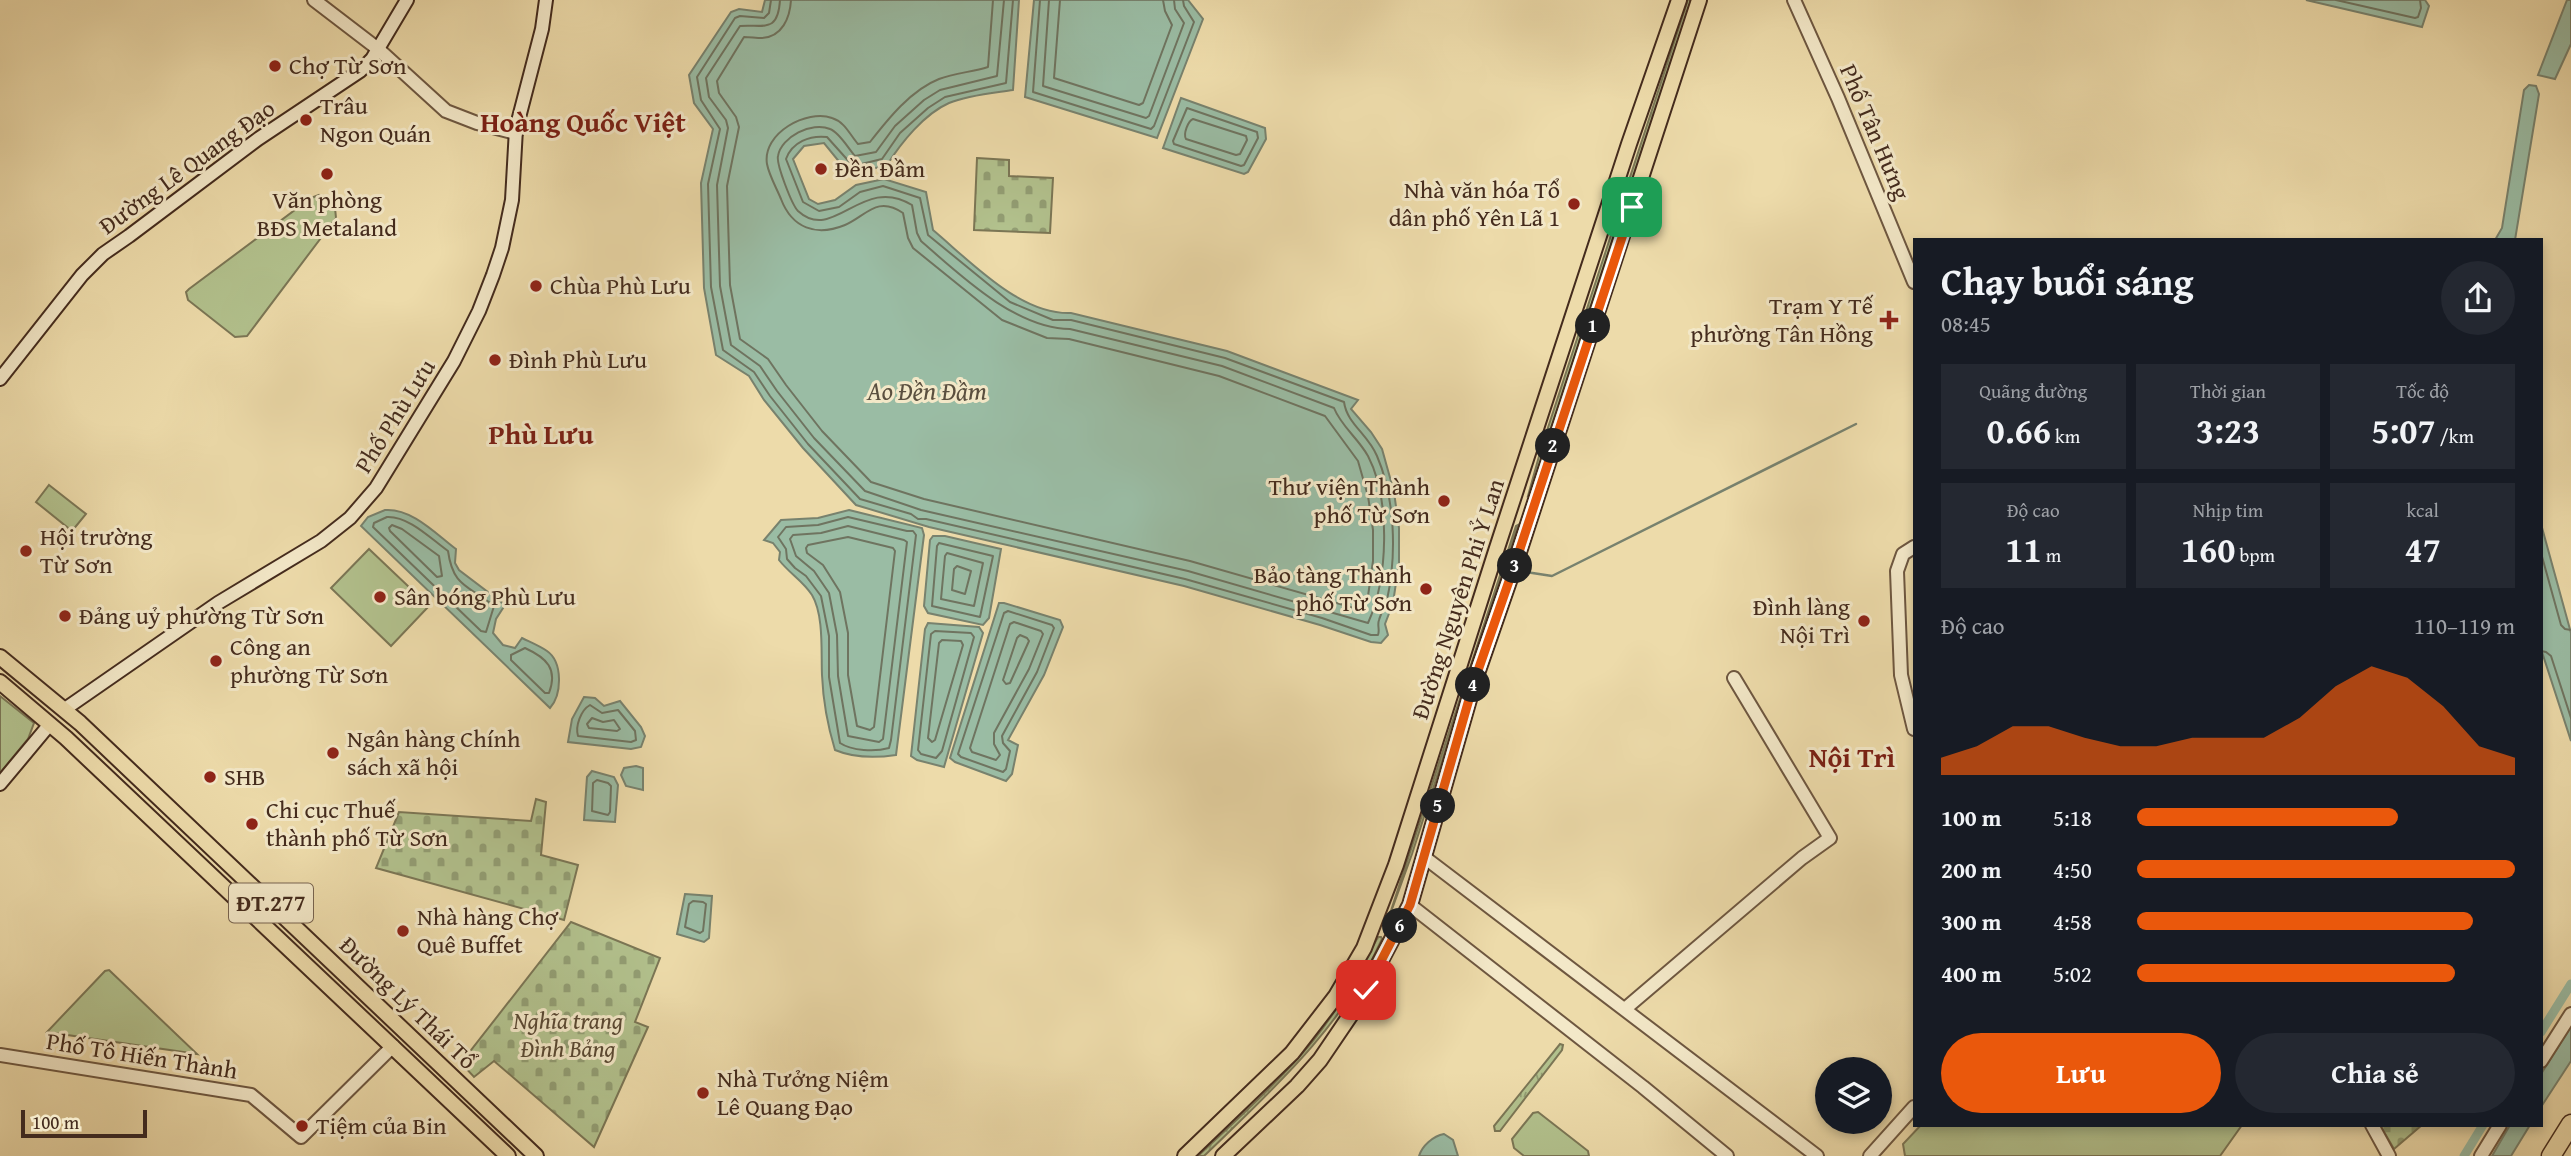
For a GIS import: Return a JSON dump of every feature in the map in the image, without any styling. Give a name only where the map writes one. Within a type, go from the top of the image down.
[{"type":"highway","points":[[2550,1156],[2571,1124]]},
{"type":"main road","name":"Đường Nguyên Phi Ỷ Lan","points":[[1185,1156],[1292,1053],[1336,996],[1360,957],[1396,866],[1511,505],[1679,0]]},
{"type":"main road","name":"Đường Nguyên Phi Ỷ Lan","points":[[1223,1156],[1297,1086],[1320,1060],[1358,1004],[1410,905],[1474,682],[1699,0]]},
{"type":"main road","points":[[1511,505],[1532,512]]},
{"type":"main road","name":"Đường Lý Thái Tổ","points":[[0,657],[65,709],[537,1156]]},
{"type":"main road","name":"Đường Lý Thái Tổ","points":[[0,682],[50,724],[508,1156]]},
{"type":"main road","points":[[50,724],[65,709]]},
{"type":"main road","points":[[393,1046],[407,1033]]},
{"type":"street","points":[[314,0],[378,49],[446,111],[477,123],[516,133]]},
{"type":"street","name":"Đường Lê Quang Đạo","points":[[0,379],[82,275],[103,254],[258,139],[360,71],[378,49],[407,0]]},
{"type":"street","name":"Phố Phù Lưu","points":[[65,709],[218,603],[298,556],[350,518],[365,503],[454,361],[479,311],[502,248],[512,200],[516,133],[547,0]]},
{"type":"street","name":"Phố Tân Hưng","points":[[1794,0],[1838,98],[1913,280]]},
{"type":"street","points":[[1913,548],[1903,554],[1897,571],[1901,675],[1913,725]]},
{"type":"street","points":[[1626,1008],[1802,858],[1830,838],[1734,678]]},
{"type":"street","points":[[0,785],[50,724]]},
{"type":"street","points":[[1424,857],[1818,1156]]},
{"type":"street","points":[[1410,905],[1727,1156]]},
{"type":"street","points":[[2543,1058],[2571,1014]]},
{"type":"street","name":"Phố Tô Hiến Thành","points":[[0,1055],[251,1095],[301,1137],[393,1046]]},
{"type":"street","points":[[1870,1156],[1913,1108]]},
{"type":"street","points":[[2373,1127],[2389,1156]]},
{"type":"street","points":[[2481,1156],[2499,1127]]},
{"type":"green space","points":[[1688,0],[1692,0],[1531,495],[1528,496],[1541,449]]},
{"type":"green space","points":[[977,158],[1009,160],[1009,176],[1053,178],[1050,233],[974,230]]},
{"type":"green space","points":[[319,195],[335,208],[336,218],[247,336],[235,337],[188,300],[186,292],[189,289],[311,198]]},
{"type":"green space","points":[[49,485],[86,514],[72,531],[36,502]]},
{"type":"green space","points":[[1518,525],[1412,854],[1387,923],[1516,526]]},
{"type":"green space","name":"Sân bóng Phù Lưu","points":[[369,549],[429,606],[391,646],[331,588]]},
{"type":"green space","points":[[0,696],[34,723],[28,739],[0,773]]},
{"type":"green space","points":[[536,799],[546,802],[541,855],[578,865],[564,920],[376,868],[399,812],[531,821]]},
{"type":"green space","name":"Nghĩa trang Đình Bảng","points":[[571,922],[660,958],[635,1022],[648,1027],[594,1147],[494,1061],[474,1077],[461,1063]]},
{"type":"green space","points":[[1378,937],[1382,939],[1366,971],[1347,1001],[1304,1056],[1204,1156],[1198,1156],[1271,1086],[1322,1030]]},
{"type":"green space","points":[[109,970],[197,1054],[47,1032],[105,971]]},
{"type":"green space","points":[[1560,1044],[1563,1045],[1562,1050],[1500,1131],[1495,1131],[1494,1126]]},
{"type":"green space","points":[[1538,1112],[1588,1151],[1589,1156],[1524,1156],[1514,1148],[1512,1139],[1533,1113]]},
{"type":"green space","points":[[1919,1127],[2241,1127],[2220,1156],[1905,1156],[1903,1144]]},
{"type":"green space","points":[[2381,1127],[2420,1127],[2394,1149]]},
{"type":"water","name":"Ao Đền Đầm","points":[[765,0],[1019,0],[1013,90],[972,96],[949,103],[922,122],[887,165],[850,175],[824,143],[804,146],[793,159],[809,199],[818,204],[835,200],[856,185],[884,179],[926,192],[933,230],[997,284],[1033,305],[1227,351],[1358,400],[1351,409],[1382,449],[1394,492],[1399,528],[1399,563],[1393,603],[1385,624],[1388,635],[1381,643],[1184,586],[929,527],[856,505],[803,448],[764,400],[749,376],[716,355],[704,288],[701,183],[713,129],[694,103],[689,75],[731,12],[739,9],[762,12]]},
{"type":"water","points":[[1034,0],[1188,0],[1203,19],[1157,138],[1025,97]]},
{"type":"water","points":[[2306,0],[2425,0],[2429,6],[2422,27]]},
{"type":"water","points":[[2567,0],[2571,0],[2571,44],[2555,79],[2538,75]]},
{"type":"water","points":[[2529,85],[2536,86],[2539,94],[2515,238],[2496,238],[2502,228],[2524,90]]},
{"type":"water","points":[[1181,98],[1265,128],[1266,139],[1248,172],[1244,174],[1163,148]]},
{"type":"water","points":[[385,510],[405,513],[456,549],[455,563],[459,570],[505,605],[496,619],[493,633],[503,645],[515,648],[522,638],[552,656],[558,670],[559,687],[550,708],[361,526],[368,517]]},
{"type":"water","points":[[849,510],[922,528],[924,535],[896,755],[865,757],[835,750],[825,703],[822,645],[816,603],[808,590],[779,560],[780,552],[773,543],[764,540],[781,520],[818,518]]},
{"type":"water","points":[[2543,531],[2571,633],[2571,741],[2543,655]]},
{"type":"water","points":[[933,536],[945,536],[1001,549],[989,618],[983,625],[928,613],[924,606],[930,540]]},
{"type":"water","points":[[999,603],[1060,620],[1063,627],[1044,675],[1008,740],[1018,745],[1012,774],[1006,781],[950,758]]},
{"type":"water","points":[[928,623],[979,627],[983,633],[944,767],[911,756],[925,629]]},
{"type":"water","points":[[584,697],[595,698],[604,706],[620,701],[641,727],[645,736],[641,747],[631,749],[568,742],[572,719]]},
{"type":"water","points":[[624,768],[643,768],[643,790],[626,786],[621,775]]},
{"type":"water","points":[[592,771],[614,777],[618,785],[615,822],[584,820],[587,777]]},
{"type":"water","points":[[685,894],[712,896],[709,938],[704,942],[677,934]]},
{"type":"water","points":[[2571,1027],[2571,1061],[2543,1104],[2543,1071]]},
{"type":"water","points":[[2509,1127],[2529,1127],[2511,1156],[2492,1156]]},
{"type":"water","points":[[1444,1134],[1453,1140],[1458,1156],[1419,1156],[1428,1142]]},
{"type":"waterway","points":[[1526,572],[1552,576],[1856,424]]},
{"type":"waterway","points":[[2543,1029],[2571,984]]},
{"type":"waterway","points":[[2464,1156],[2482,1127]]},
{"type":"place","name":"Chợ Từ Sơn","points":[[275,66]]},
{"type":"place","name":"Trâu Ngon Quán","points":[[306,120]]},
{"type":"place","name":"Đền Đầm","points":[[821,169]]},
{"type":"place","name":"Văn phòng BĐS Metaland","points":[[327,174]]},
{"type":"place","name":"Nhà văn hóa Tổ dân phố Yên Lã 1","points":[[1574,204]]},
{"type":"place","name":"Chùa Phù Lưu","points":[[536,286]]},
{"type":"place","name":"Trạm Y Tế phường Tân Hồng","points":[[1889,320]]},
{"type":"place","name":"Đình Phù Lưu","points":[[495,360]]},
{"type":"place","name":"Thư viện Thành phố Từ Sơn","points":[[1444,501]]},
{"type":"place","name":"Hội trường Từ Sơn","points":[[26,551]]},
{"type":"place","name":"Bảo tàng Thành phố Từ Sơn","points":[[1426,589]]},
{"type":"place","name":"Sân bóng Phù Lưu","points":[[380,597]]},
{"type":"place","name":"Đảng uỷ phường Từ Sơn","points":[[65,616]]},
{"type":"place","name":"Đình làng Nội Trì","points":[[1864,621]]},
{"type":"place","name":"Công an phường Từ Sơn","points":[[216,661]]},
{"type":"place","name":"Ngân hàng Chính sách xã hội","points":[[333,753]]},
{"type":"place","name":"SHB","points":[[210,777]]},
{"type":"place","name":"Chi cục Thuế thành phố Từ Sơn","points":[[252,824]]},
{"type":"place","name":"Nhà hàng Chợ Quê Buffet","points":[[403,931]]},
{"type":"place","name":"Nhà Tưởng Niệm Lê Quang Đạo","points":[[703,1093]]},
{"type":"place","name":"Tiệm của Bin","points":[[302,1126]]},
{"type":"district","name":"Hoàng Quốc Việt","points":[[583,122]]},
{"type":"district","name":"Phù Lưu","points":[[541,434]]},
{"type":"district","name":"Nội Trì","points":[[1852,757]]},
{"type":"route","points":[[1366,990],[1410,905],[1474,682],[1632,207]]}]
